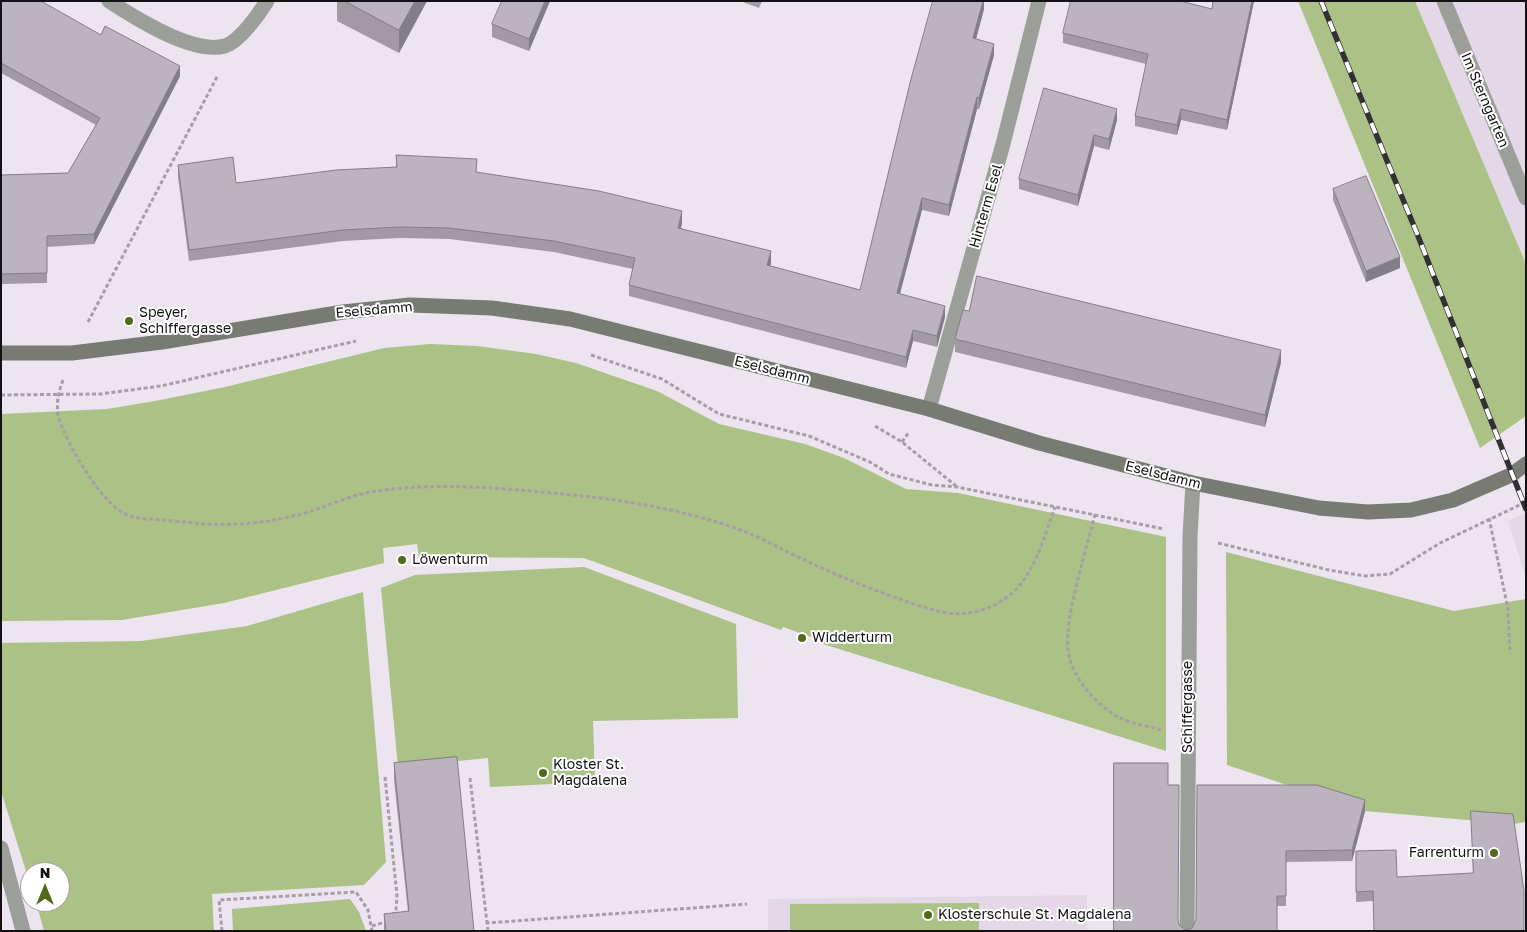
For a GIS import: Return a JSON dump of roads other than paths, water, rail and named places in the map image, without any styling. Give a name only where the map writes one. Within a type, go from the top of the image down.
[{"type":"street","points":[[109,1],[170,37],[201,46],[225,46],[242,34],[267,1]]},
{"type":"street","name":"Hinterm Esel","points":[[929,409],[1003,144],[1039,1]]},
{"type":"street","name":"Im Sterngarten","points":[[1444,1],[1526,198]]},
{"type":"street","name":"Eselsdamm","points":[[1,353],[72,353],[162,342],[343,312],[410,305],[492,308],[570,319],[929,409],[1039,443],[1193,483],[1319,508],[1368,512],[1411,510],[1454,500],[1511,475],[1526,464]]},
{"type":"street","name":"Schiffergasse","points":[[1187,931],[1190,536],[1193,483]]},
{"type":"street","points":[[1,848],[23,931]]},
{"type":"railway","points":[[1321,1],[1416,231],[1526,509]]},
{"type":"place","name":"Speyer, Schiffergasse","points":[[129,321]]},
{"type":"place","name":"Löwenturm","points":[[402,560]]},
{"type":"place","name":"Widderturm","points":[[802,638]]},
{"type":"place","name":"Kloster St. Magdalena","points":[[543,773]]},
{"type":"place","name":"Farrenturm","points":[[1494,853]]},
{"type":"place","name":"Klosterschule St. Magdalena","points":[[928,915]]}]
